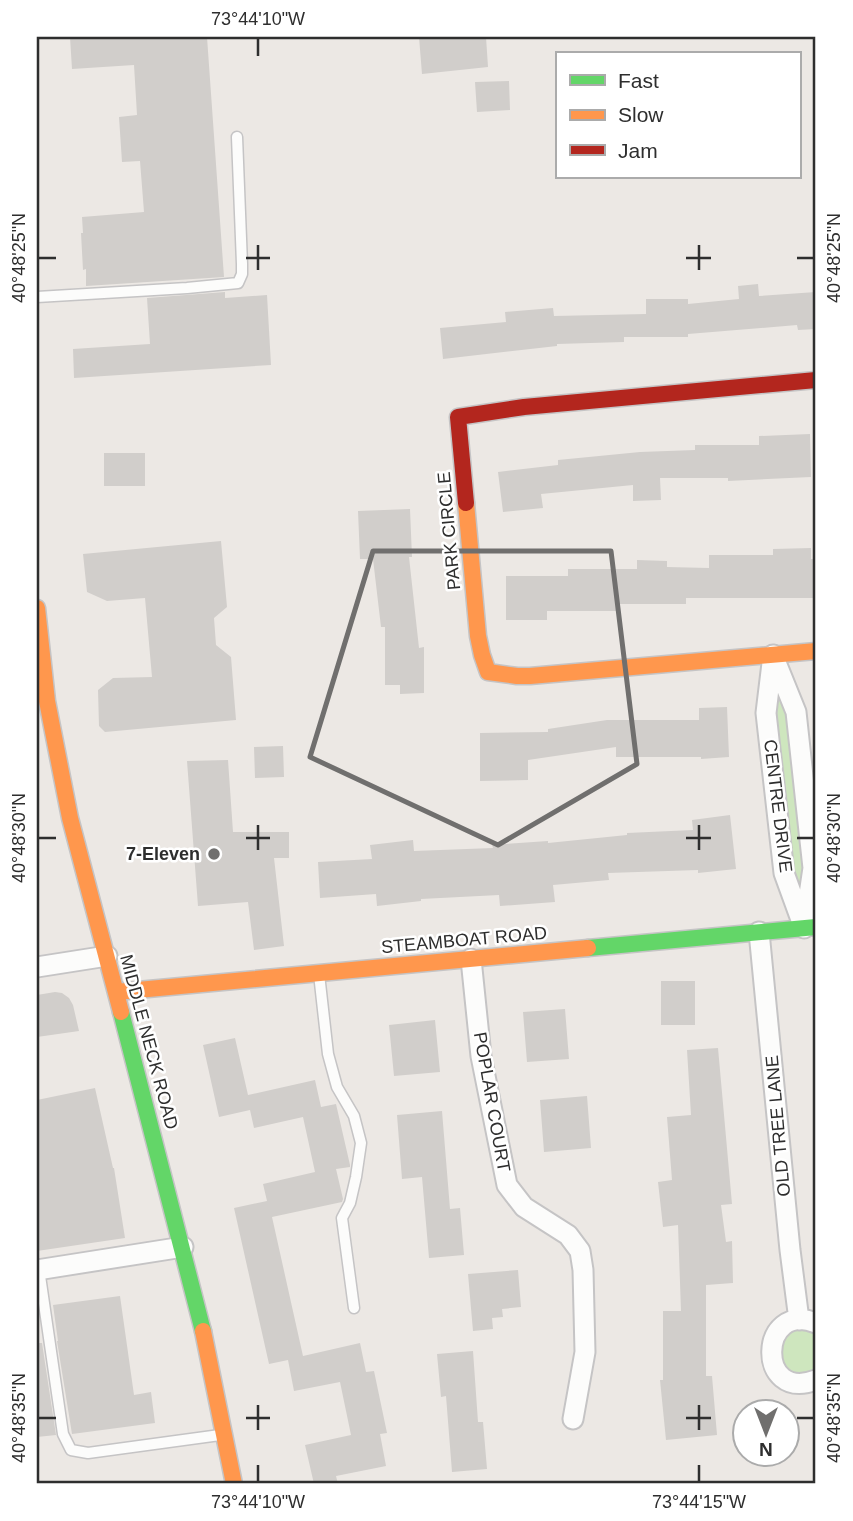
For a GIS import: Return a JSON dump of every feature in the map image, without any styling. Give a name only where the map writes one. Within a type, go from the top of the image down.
[{"type":"street","name":"PARK CIRCLE","points":[[816,380],[524,407],[458,417],[478,636],[488,672],[530,676],[816,651]]},
{"type":"street","name":"MIDDLE NECK ROAD","points":[[37,608],[47,701],[70,818],[202,1324],[234,1484]]},
{"type":"street","name":"CENTRE DRIVE","points":[[773,655],[766,713],[782,859],[784,873],[810,928]]},
{"type":"street","name":"CENTRE DRIVE","points":[[773,655],[796,712],[813,868],[810,928]]},
{"type":"street","name":"STEAMBOAT ROAD","points":[[116,992],[810,928]]},
{"type":"street","name":"OLD TREE LANE","points":[[760,932],[790,1250],[808,1322],[789,1323],[781,1329],[774,1336],[771,1357],[774,1366],[788,1380],[798,1384],[816,1380]]},
{"type":"street","points":[[37,967],[107,956]]},
{"type":"street","name":"POPLAR COURT","points":[[471,959],[481,1056],[507,1185],[524,1208],[568,1235],[580,1251],[585,1352],[573,1419]]},
{"type":"street","points":[[38,1269],[183,1247]]},
{"type":"lane","points":[[37,297],[238,283],[242,264],[237,137]]},
{"type":"lane","points":[[319,973],[328,1054],[337,1087],[354,1116],[361,1143],[351,1203],[342,1218],[354,1308]]},
{"type":"lane","points":[[38,1269],[63,1434],[71,1450],[88,1453],[224,1435]]},
{"type":"highlighted area","points":[[373,551],[611,551],[637,764],[498,845],[310,757]]},
{"type":"green space","points":[[775,673],[791,714],[805,870],[802,907],[789,872],[772,712]]},
{"type":"green space","points":[[791,1329],[816,1329],[816,1375],[804,1379],[781,1367],[778,1342]]},
{"type":"building","points":[[70,37],[207,37],[224,277],[86,286],[82,217],[144,212],[140,161],[122,162],[119,117],[137,115],[134,65],[72,69]]},
{"type":"building","points":[[419,37],[486,37],[488,67],[422,74]]},
{"type":"building","points":[[509,81],[510,110],[477,112],[475,82]]},
{"type":"building","points":[[758,284],[759,296],[816,292],[816,329],[798,330],[797,325],[688,334],[688,337],[624,337],[624,342],[557,344],[443,359],[440,328],[506,322],[505,312],[553,308],[554,316],[646,314],[646,299],[688,299],[688,304],[739,299],[738,286]]},
{"type":"building","points":[[225,292],[225,298],[267,295],[271,365],[74,378],[73,349],[150,344],[147,298]]},
{"type":"building","points":[[810,434],[811,477],[728,481],[728,478],[660,478],[661,500],[633,501],[633,485],[541,494],[543,508],[503,512],[498,472],[558,465],[558,460],[695,450],[695,445],[759,445],[759,436]]},
{"type":"building","points":[[104,453],[145,453],[145,486],[104,486]]},
{"type":"building","points":[[410,509],[412,557],[409,557],[419,648],[424,647],[424,693],[400,694],[400,685],[385,685],[385,627],[381,627],[373,559],[360,559],[358,511]]},
{"type":"building","points":[[221,541],[227,607],[214,618],[216,645],[231,657],[236,720],[105,732],[99,726],[98,690],[113,678],[152,677],[145,598],[107,601],[87,592],[83,554]]},
{"type":"building","points":[[811,548],[811,559],[816,559],[816,598],[686,598],[686,604],[616,604],[616,611],[547,611],[547,620],[506,620],[506,576],[568,576],[568,569],[637,569],[637,560],[667,561],[667,567],[709,568],[709,555],[773,555],[773,549]]},
{"type":"building","points":[[727,707],[729,757],[616,757],[616,747],[528,760],[528,780],[480,781],[480,733],[548,732],[548,729],[607,720],[699,720],[699,708]]},
{"type":"building","points":[[283,746],[284,777],[255,778],[254,747]]},
{"type":"building","points":[[228,760],[233,832],[289,832],[289,858],[274,858],[284,946],[254,950],[248,902],[198,906],[187,761]]},
{"type":"building","points":[[730,815],[736,869],[698,873],[698,870],[608,873],[609,880],[553,885],[555,902],[500,906],[499,895],[421,899],[377,906],[376,894],[320,898],[318,862],[372,859],[370,845],[413,840],[414,851],[493,848],[492,845],[548,843],[627,833],[693,830],[692,820]]},
{"type":"building","points":[[661,981],[695,981],[695,1025],[661,1025]]},
{"type":"building","points":[[55,992],[69,998],[79,1031],[37,1037],[37,995]]},
{"type":"building","points":[[565,1009],[569,1059],[527,1062],[523,1012]]},
{"type":"building","points":[[435,1020],[440,1072],[394,1076],[389,1025]]},
{"type":"building","points":[[235,1038],[248,1095],[315,1080],[321,1107],[336,1104],[350,1165],[336,1169],[342,1202],[272,1217],[303,1356],[360,1343],[366,1372],[374,1371],[387,1433],[380,1434],[386,1466],[336,1476],[338,1484],[314,1484],[305,1445],[351,1435],[340,1382],[294,1391],[288,1360],[269,1364],[234,1208],[267,1201],[263,1184],[315,1172],[303,1117],[254,1128],[250,1110],[219,1117],[203,1045]]},
{"type":"building","points":[[718,1048],[732,1204],[721,1205],[726,1242],[732,1241],[733,1283],[706,1285],[706,1376],[712,1376],[717,1435],[666,1440],[660,1380],[663,1380],[663,1311],[681,1311],[678,1225],[663,1227],[658,1182],[672,1180],[667,1117],[691,1115],[687,1050]]},
{"type":"building","points":[[95,1088],[114,1168],[125,1238],[37,1251],[37,1100]]},
{"type":"building","points":[[587,1096],[591,1148],[544,1152],[540,1100]]},
{"type":"building","points":[[442,1111],[450,1209],[460,1208],[464,1255],[429,1258],[422,1177],[402,1179],[397,1115]]},
{"type":"building","points":[[518,1270],[521,1307],[502,1309],[503,1317],[492,1318],[493,1329],[473,1331],[468,1274]]},
{"type":"building","points":[[120,1296],[134,1395],[151,1392],[155,1423],[72,1434],[53,1305]]},
{"type":"building","points":[[37,1343],[42,1343],[56,1435],[37,1437]]},
{"type":"building","points":[[473,1351],[478,1422],[483,1422],[487,1469],[452,1472],[446,1396],[441,1397],[437,1354]]},
{"type":"traffic: fast","points":[[588,948],[816,927]]},
{"type":"traffic: fast","points":[[121,1012],[203,1331]]},
{"type":"traffic: slow","points":[[466,503],[478,636],[488,672],[530,676],[816,651]]},
{"type":"traffic: slow","points":[[37,608],[47,701],[70,818],[121,1012]]},
{"type":"traffic: slow","points":[[116,992],[588,948]]},
{"type":"traffic: slow","points":[[203,1331],[234,1484]]},
{"type":"traffic: jam","points":[[466,503],[458,417],[524,407],[816,380]]},
{"type":"place","name":"7-Eleven","points":[[214,854]]}]
